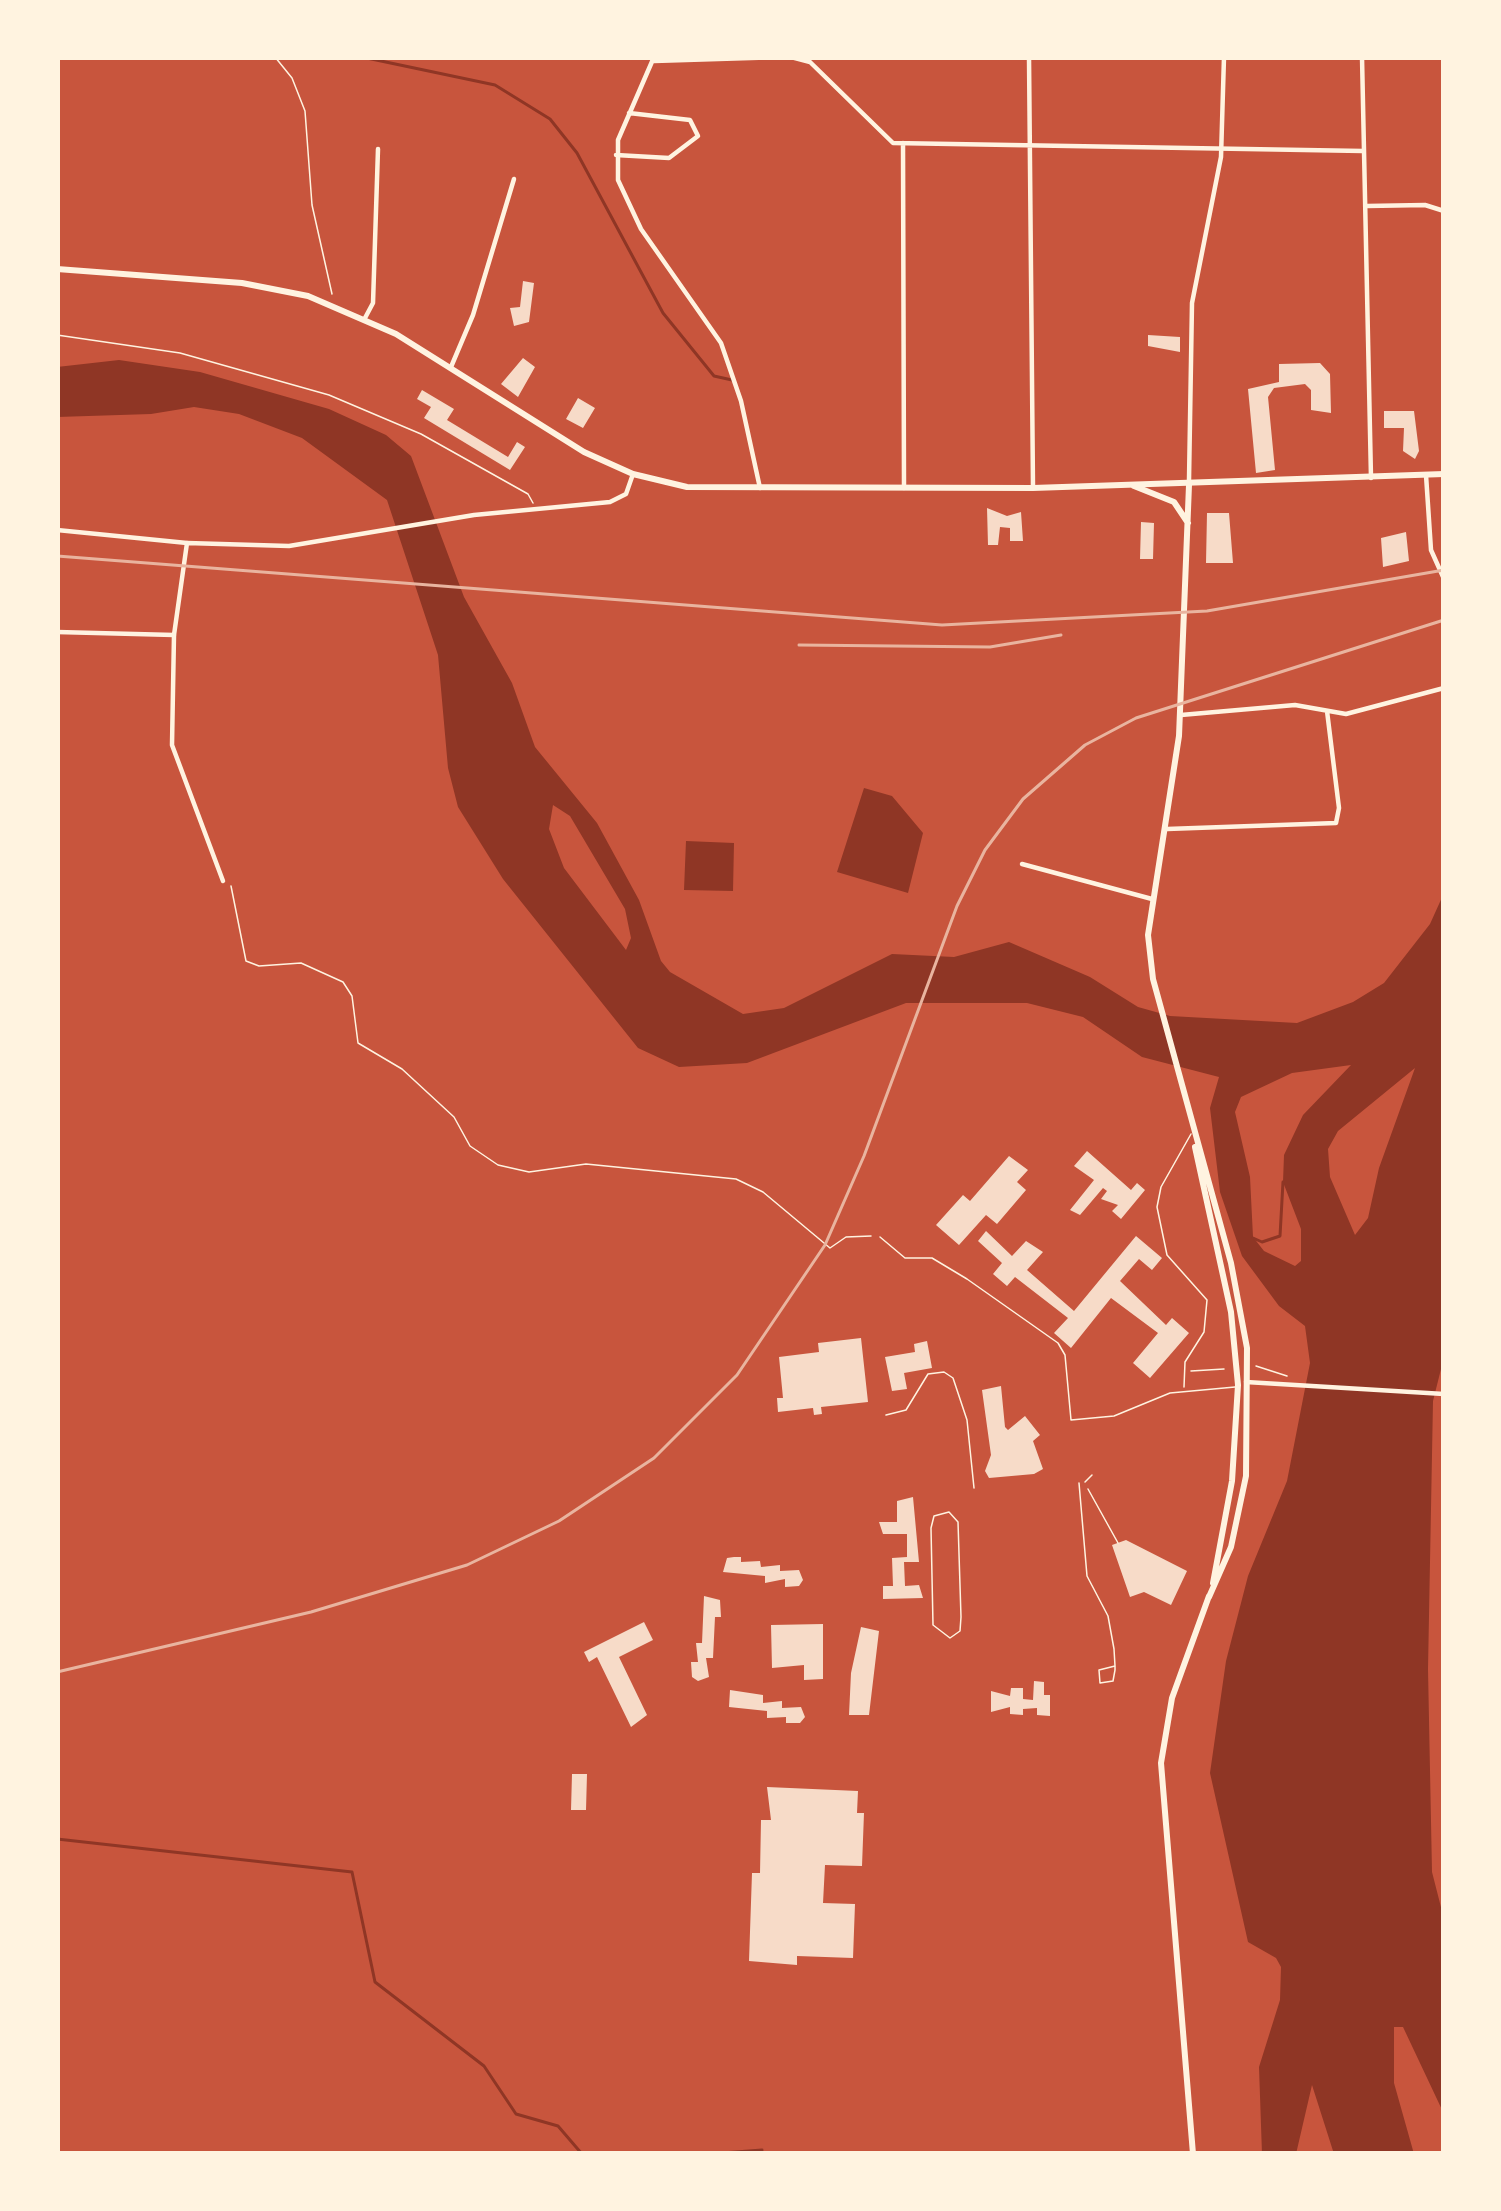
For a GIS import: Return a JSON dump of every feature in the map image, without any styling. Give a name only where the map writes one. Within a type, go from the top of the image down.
[{"type":"main road","points":[[57,269],[242,283],[331,304],[365,318],[549,432],[633,474],[687,487],[1033,488],[1444,474]]},
{"type":"main road","points":[[1189,485],[1181,715],[1167,829],[1152,898],[1149,955],[1178,1078],[1237,1285],[1250,1382],[1242,1500],[1225,1566],[1172,1698],[1161,1783],[1193,2154]]},
{"type":"main road","points":[[1134,486],[1174,502],[1190,531]]},
{"type":"main road","points":[[1193,1134],[1231,1312],[1238,1385],[1229,1504],[1209,1597]]},
{"type":"street","points":[[1029,57],[1033,488]]},
{"type":"street","points":[[1189,485],[1193,286],[1222,147],[1224,57]]},
{"type":"street","points":[[1362,57],[1371,478]]},
{"type":"street","points":[[760,488],[728,359],[714,331],[630,210],[616,155],[628,113],[654,59],[811,59],[883,137],[903,143],[1363,151]]},
{"type":"street","points":[[616,155],[669,158],[698,136],[691,120],[628,113]]},
{"type":"street","points":[[903,143],[904,488]]},
{"type":"street","points":[[365,318],[373,303],[378,149]]},
{"type":"street","points":[[450,368],[473,315],[514,179]]},
{"type":"street","points":[[1365,206],[1424,205],[1444,211]]},
{"type":"street","points":[[57,530],[274,547],[442,519],[615,501],[629,489],[633,474]]},
{"type":"street","points":[[1426,475],[1431,550],[1444,579]]},
{"type":"street","points":[[187,543],[174,635],[172,745],[223,881]]},
{"type":"street","points":[[57,632],[174,635]]},
{"type":"street","points":[[1181,715],[1285,706],[1355,713],[1444,688]]},
{"type":"street","points":[[1167,829],[1336,823],[1340,808],[1327,711]]},
{"type":"street","points":[[1022,864],[1152,898]]},
{"type":"street","points":[[1238,1385],[1294,1382],[1444,1394]]},
{"type":"lane","points":[[1184,1391],[1185,1362],[1204,1332],[1207,1300],[1167,1255],[1157,1208],[1161,1187],[1193,1134]]},
{"type":"lane","points":[[880,1237],[905,1258],[932,1258],[1058,1343],[1065,1355],[1071,1420],[1114,1416],[1147,1400],[1184,1391],[1238,1385]]},
{"type":"lane","points":[[886,1415],[906,1410],[928,1373],[953,1378],[966,1415],[974,1488]]},
{"type":"lane","points":[[1079,1483],[1087,1576],[1108,1616],[1115,1666]]},
{"type":"lane","points":[[949,1512],[958,1522],[961,1617],[954,1638],[942,1636],[933,1625],[931,1528],[938,1513],[949,1512]]},
{"type":"path","points":[[275,57],[292,78],[305,111],[312,205],[332,282],[331,304]]},
{"type":"path","points":[[57,335],[162,350],[302,385],[399,423],[528,494],[534,507]]},
{"type":"path","points":[[223,881],[230,884],[242,924],[246,961],[252,966],[301,963],[343,982],[352,997],[358,1043],[402,1070],[446,1108],[479,1155],[512,1171],[586,1164],[736,1179],[763,1192],[830,1248],[846,1237],[880,1237]]},
{"type":"path","points":[[1260,1366],[1294,1382]]},
{"type":"path","points":[[1190,1371],[1229,1369]]},
{"type":"path","points":[[1092,1475],[1084,1482],[1118,1543]]},
{"type":"shaded area","points":[[119,360],[200,372],[329,409],[386,435],[411,456],[464,597],[512,683],[535,747],[597,823],[639,900],[661,961],[670,972],[743,1014],[784,1008],[892,954],[954,957],[1009,942],[1090,977],[1138,1007],[1170,1016],[1297,1023],[1353,1002],[1384,983],[1430,924],[1444,893],[1444,1357],[1433,1401],[1428,1669],[1432,1872],[1444,1919],[1444,2114],[1403,2027],[1394,2027],[1394,2083],[1414,2154],[1334,2154],[1312,2085],[1296,2154],[1262,2154],[1259,2067],[1280,2000],[1281,1967],[1276,1958],[1248,1942],[1210,1773],[1226,1661],[1248,1576],[1287,1481],[1310,1363],[1305,1326],[1279,1306],[1242,1256],[1220,1192],[1210,1108],[1219,1077],[1142,1057],[1083,1017],[1027,1003],[906,1003],[747,1063],[679,1067],[638,1048],[503,879],[458,807],[448,768],[438,655],[387,500],[302,438],[239,414],[194,407],[151,414],[57,417],[57,367]],"holes":[[[553,805],[570,816],[625,909],[631,938],[626,950],[564,868],[549,829]],[[1351,1065],[1303,1115],[1284,1155],[1283,1182],[1301,1229],[1301,1261],[1295,1266],[1264,1251],[1253,1237],[1250,1177],[1235,1112],[1241,1097],[1292,1073]],[[1415,1068],[1379,1168],[1368,1218],[1355,1235],[1330,1177],[1328,1149],[1338,1131]]]},
{"type":"shaded area","points":[[864,788],[892,796],[923,833],[908,893],[837,872]]},
{"type":"shaded area","points":[[686,841],[734,843],[733,891],[684,890]]},
{"type":"building","points":[[523,281],[534,283],[529,322],[514,326],[510,308],[520,307]]},
{"type":"building","points":[[1148,335],[1180,337],[1180,352],[1148,346]]},
{"type":"building","points":[[523,358],[535,367],[518,397],[501,384]]},
{"type":"building","points":[[1320,363],[1330,374],[1331,413],[1311,410],[1311,390],[1305,384],[1274,388],[1268,397],[1275,470],[1256,473],[1248,389],[1279,382],[1279,364]]},
{"type":"building","points":[[422,390],[454,409],[447,420],[508,457],[517,442],[525,447],[510,470],[424,418],[431,407],[417,399]]},
{"type":"building","points":[[578,398],[595,408],[583,428],[566,419]]},
{"type":"building","points":[[1384,411],[1414,411],[1419,451],[1415,459],[1403,451],[1404,428],[1384,428]]},
{"type":"building","points":[[987,508],[1007,516],[1021,512],[1023,541],[1010,541],[1010,528],[1000,527],[998,545],[988,545]]},
{"type":"building","points":[[1207,513],[1229,513],[1233,563],[1206,563]]},
{"type":"building","points":[[1141,522],[1154,523],[1153,559],[1140,559]]},
{"type":"building","points":[[1406,532],[1409,561],[1383,567],[1381,538]]},
{"type":"building","points":[[1087,1151],[1131,1190],[1137,1183],[1145,1190],[1121,1219],[1112,1211],[1118,1205],[1101,1199],[1107,1191],[1103,1188],[1080,1215],[1070,1210],[1094,1180],[1074,1166]]},
{"type":"building","points":[[1009,1156],[1028,1170],[1017,1182],[1026,1190],[997,1224],[986,1215],[959,1245],[936,1225],[963,1195],[970,1201]]},
{"type":"building","points":[[986,1231],[1012,1256],[1026,1241],[1043,1252],[1027,1270],[1074,1311],[1136,1236],[1162,1258],[1152,1270],[1139,1259],[1120,1281],[1166,1325],[1172,1318],[1189,1333],[1150,1378],[1133,1363],[1158,1333],[1111,1298],[1071,1348],[1054,1333],[1068,1318],[1015,1277],[1007,1286],[993,1274],[1002,1263],[978,1241]]},
{"type":"building","points":[[861,1338],[868,1402],[821,1407],[822,1414],[814,1415],[813,1408],[778,1412],[777,1398],[783,1398],[779,1357],[819,1352],[818,1343]]},
{"type":"building","points":[[927,1341],[932,1368],[904,1373],[907,1389],[892,1391],[885,1357],[915,1352],[914,1344]]},
{"type":"building","points":[[1001,1386],[1005,1427],[1008,1430],[1025,1416],[1040,1435],[1033,1441],[1043,1469],[1034,1474],[989,1478],[985,1471],[991,1455],[982,1390]]},
{"type":"building","points":[[913,1497],[919,1562],[904,1562],[905,1586],[919,1585],[923,1598],[883,1599],[883,1586],[893,1586],[892,1558],[907,1557],[907,1534],[883,1534],[879,1522],[897,1522],[897,1501]]},
{"type":"building","points":[[1126,1540],[1187,1571],[1171,1605],[1144,1592],[1130,1597],[1112,1545]]},
{"type":"building","points":[[741,1557],[741,1562],[760,1561],[761,1567],[799,1570],[803,1580],[799,1586],[785,1587],[785,1579],[765,1583],[765,1576],[723,1572],[727,1558]]},
{"type":"building","points":[[704,1596],[720,1600],[721,1617],[715,1617],[713,1658],[706,1658],[709,1677],[698,1681],[692,1677],[691,1662],[698,1662],[696,1643],[702,1643]]},
{"type":"building","points":[[644,1622],[653,1640],[619,1657],[647,1715],[631,1727],[597,1657],[589,1662],[584,1652]]},
{"type":"building","points":[[823,1624],[823,1679],[804,1680],[804,1665],[772,1668],[771,1625]]},
{"type":"building","points":[[861,1627],[879,1631],[869,1715],[849,1715],[851,1673]]},
{"type":"building","points":[[1034,1681],[1044,1682],[1044,1695],[1050,1695],[1050,1716],[1037,1715],[1037,1708],[1023,1709],[1023,1715],[1010,1714],[1010,1707],[991,1712],[991,1691],[1010,1696],[1011,1688],[1023,1688],[1023,1699],[1033,1700]]},
{"type":"building","points":[[730,1690],[763,1695],[763,1703],[782,1701],[782,1708],[801,1707],[805,1717],[800,1723],[786,1723],[786,1717],[767,1718],[767,1711],[729,1707]]},
{"type":"building","points":[[572,1774],[587,1774],[586,1810],[571,1810]]},
{"type":"building","points":[[767,1787],[858,1791],[857,1813],[864,1813],[862,1866],[825,1865],[823,1903],[855,1904],[853,1958],[797,1956],[797,1965],[749,1961],[752,1873],[760,1873],[761,1820],[771,1820]]},
{"type":"waterway","points":[[362,57],[495,85],[550,119],[577,153],[663,313],[714,376],[732,380]]},
{"type":"waterway","points":[[1253,1238],[1262,1242],[1280,1236],[1283,1182]]},
{"type":"waterway","points":[[57,1839],[352,1872],[375,1982],[484,2066],[516,2114],[558,2126],[582,2154]]},
{"type":"waterway","points":[[709,2154],[762,2150],[760,2154]]},
{"type":"railway","points":[[57,556],[942,625],[1207,611],[1444,570]]},
{"type":"railway","points":[[57,1672],[311,1612],[467,1565],[559,1521],[654,1458],[737,1375],[825,1245],[864,1156],[957,906],[985,850],[1023,799],[1085,745],[1136,718],[1444,620]]},
{"type":"railway","points":[[799,645],[990,647],[1061,635]]}]
